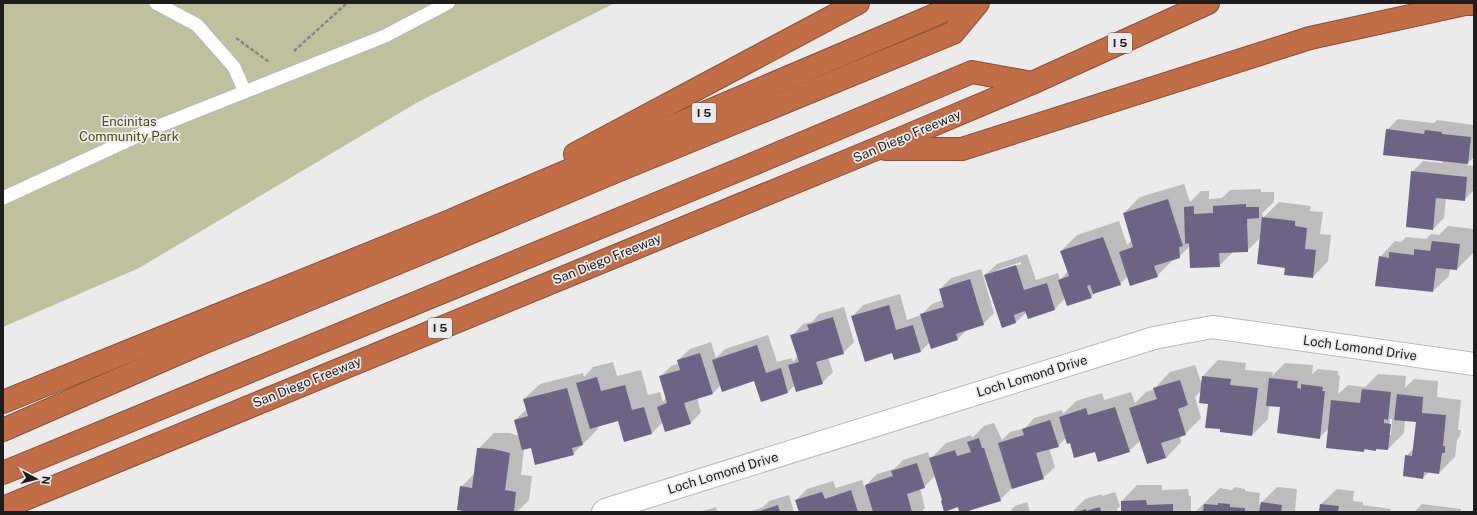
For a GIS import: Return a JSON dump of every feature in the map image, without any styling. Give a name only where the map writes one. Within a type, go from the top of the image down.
[{"type":"highway","points":[[445,223],[858,3]]},
{"type":"highway","name":"I 5","points":[[3,402],[445,223],[963,3]]},
{"type":"highway","points":[[3,430],[200,344],[953,33],[978,3]]},
{"type":"highway","name":"San Diego Freeway","points":[[3,508],[876,149],[1032,83],[1208,3]]},
{"type":"highway","points":[[876,149],[962,149],[1310,38],[1465,4],[1474,4]]},
{"type":"highway","points":[[3,473],[746,167],[972,72],[1032,83]]},
{"type":"street","name":"Loch Lomond Drive","points":[[603,512],[605,510],[1154,338],[1212,327],[1474,364]]},
{"type":"lane","points":[[156,3],[197,25],[234,67],[245,92]]},
{"type":"lane","points":[[3,198],[159,126],[385,36],[448,3]]},
{"type":"path","points":[[293,51],[347,3]]},
{"type":"path","points":[[235,38],[269,62],[275,60]]},
{"type":"green space","name":"Encinitas Community Park","points":[[3,3],[615,3],[418,102],[139,268],[3,327]]},
{"type":"building","points":[[1386,129],[1424,134],[1425,130],[1442,132],[1442,134],[1471,137],[1468,164],[1383,155]]},
{"type":"building","points":[[1411,171],[1467,177],[1465,201],[1436,198],[1433,230],[1406,227]]},
{"type":"building","points":[[1168,199],[1183,246],[1179,247],[1180,258],[1154,266],[1158,277],[1130,286],[1119,252],[1133,247],[1123,213]]},
{"type":"building","points":[[1246,204],[1246,207],[1259,207],[1259,218],[1247,219],[1248,252],[1219,253],[1220,267],[1190,268],[1189,243],[1185,244],[1184,207],[1194,206],[1194,214],[1213,213],[1213,206]]},
{"type":"building","points":[[1262,217],[1295,221],[1295,226],[1307,228],[1305,249],[1316,250],[1313,278],[1284,275],[1285,268],[1257,264]]},
{"type":"building","points":[[1103,237],[1121,285],[1093,294],[1090,285],[1087,286],[1092,298],[1067,306],[1058,280],[1069,276],[1060,251]]},
{"type":"building","points":[[1432,241],[1460,244],[1457,270],[1436,268],[1433,292],[1375,286],[1379,256],[1389,258],[1389,252],[1414,255],[1414,249],[1430,251]]},
{"type":"building","points":[[1016,265],[1024,290],[1047,283],[1055,310],[1028,319],[1025,311],[1014,315],[1016,323],[1002,328],[984,275]]},
{"type":"building","points":[[970,279],[984,325],[956,334],[958,340],[931,349],[920,314],[944,307],[939,289]]},
{"type":"building","points":[[889,305],[896,330],[913,325],[921,352],[894,360],[892,353],[865,362],[851,316]]},
{"type":"building","points":[[833,317],[844,354],[816,362],[823,384],[796,392],[788,365],[799,362],[790,335],[809,330],[807,325]]},
{"type":"building","points":[[757,345],[766,373],[781,368],[788,393],[761,402],[754,381],[722,392],[712,360]]},
{"type":"building","points":[[700,353],[713,394],[684,403],[691,424],[665,432],[657,407],[667,403],[659,376],[680,370],[677,360]]},
{"type":"building","points":[[1202,376],[1231,379],[1230,385],[1258,388],[1252,436],[1220,432],[1220,429],[1205,428],[1208,404],[1199,403]]},
{"type":"building","points":[[597,377],[601,391],[625,385],[632,410],[644,407],[652,434],[624,442],[618,421],[590,429],[576,383]]},
{"type":"building","points":[[1269,378],[1298,381],[1297,388],[1301,389],[1301,384],[1323,387],[1322,391],[1325,391],[1320,439],[1277,433],[1280,407],[1266,406]]},
{"type":"building","points":[[1180,380],[1188,405],[1178,409],[1186,435],[1161,443],[1166,458],[1147,464],[1129,408],[1157,399],[1153,388]]},
{"type":"building","points":[[567,388],[583,445],[572,448],[574,455],[535,465],[531,448],[522,450],[514,420],[528,416],[523,399]]},
{"type":"building","points":[[1362,389],[1391,392],[1388,420],[1384,419],[1384,423],[1391,424],[1388,450],[1376,449],[1376,451],[1364,449],[1364,452],[1326,448],[1331,400],[1360,403]]},
{"type":"building","points":[[1397,394],[1423,397],[1422,413],[1446,415],[1443,446],[1445,446],[1445,453],[1442,453],[1439,474],[1424,472],[1423,479],[1403,476],[1405,455],[1412,456],[1416,422],[1394,420]]},
{"type":"building","points":[[1115,407],[1130,452],[1098,462],[1095,452],[1074,458],[1070,443],[1067,444],[1059,417],[1086,408],[1088,415]]},
{"type":"building","points":[[1050,420],[1059,447],[1036,453],[1044,479],[1012,489],[998,443],[1024,435],[1022,429]]},
{"type":"building","points":[[979,438],[982,448],[984,448],[1001,501],[965,512],[959,512],[958,507],[944,512],[942,500],[929,458],[955,450],[957,456],[971,452],[967,442]]},
{"type":"building","points":[[477,448],[493,449],[510,453],[505,490],[516,492],[514,512],[470,512],[457,510],[460,486],[472,488]]},
{"type":"building","points":[[917,463],[925,488],[907,494],[912,512],[873,512],[865,485],[893,476],[891,471]]},
{"type":"building","points":[[851,490],[858,512],[799,512],[795,500],[822,492],[825,499]]},
{"type":"building","points":[[1146,500],[1147,505],[1173,504],[1173,512],[1121,512],[1121,501]]},
{"type":"building","points":[[1261,502],[1282,505],[1281,512],[1259,512]]},
{"type":"building","points":[[1218,503],[1230,504],[1230,507],[1245,508],[1245,512],[1203,512],[1204,504],[1218,505]]},
{"type":"building","points":[[1320,504],[1339,506],[1338,512],[1319,512]]},
{"type":"building","points":[[778,505],[780,512],[757,512]]},
{"type":"building","points":[[1100,507],[1101,512],[1077,512],[1086,509],[1086,511]]}]
